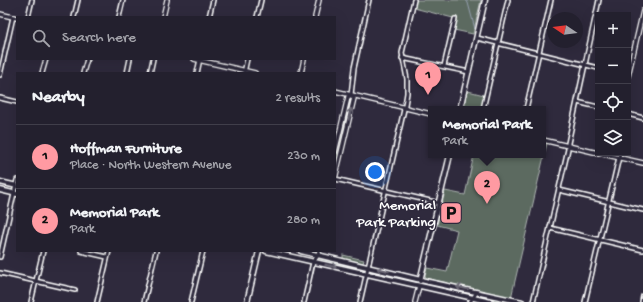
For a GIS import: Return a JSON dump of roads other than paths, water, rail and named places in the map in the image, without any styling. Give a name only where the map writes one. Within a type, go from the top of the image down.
[{"type":"main road","points":[[461,106],[485,0]]},
{"type":"main road","points":[[419,286],[449,158]]},
{"type":"main road","points":[[0,182],[16,186]]},
{"type":"main road","points":[[0,190],[16,194]]},
{"type":"main road","points":[[247,302],[259,252]]},
{"type":"main road","points":[[270,252],[419,286],[471,300],[491,302]]},
{"type":"main road","points":[[312,252],[522,302]]},
{"type":"street","points":[[28,16],[32,0]]},
{"type":"street","points":[[74,16],[78,0]]},
{"type":"street","points":[[119,16],[123,0]]},
{"type":"street","points":[[163,16],[167,0]]},
{"type":"street","points":[[209,16],[213,0]]},
{"type":"street","points":[[257,16],[261,0]]},
{"type":"street","points":[[314,16],[319,0]]},
{"type":"street","points":[[336,148],[348,97],[350,95],[354,68],[369,0]]},
{"type":"street","points":[[360,302],[405,107],[408,84],[402,58],[402,51],[414,0]]},
{"type":"street","points":[[484,106],[508,0]]},
{"type":"street","points":[[527,106],[550,0]]},
{"type":"street","points":[[533,302],[568,149],[567,146],[599,0]]},
{"type":"street","points":[[631,63],[643,11]]},
{"type":"street","points":[[0,14],[15,18],[0,74]]},
{"type":"street","points":[[444,66],[454,19]]},
{"type":"street","points":[[477,38],[595,67]]},
{"type":"street","points":[[402,58],[469,72]]},
{"type":"street","points":[[42,72],[46,60]]},
{"type":"street","points":[[84,72],[87,60]]},
{"type":"street","points":[[127,72],[130,60]]},
{"type":"street","points":[[150,72],[154,60]]},
{"type":"street","points":[[197,72],[200,60],[244,72],[247,60]]},
{"type":"street","points":[[301,72],[304,60]]},
{"type":"street","points":[[336,91],[428,113]]},
{"type":"street","points":[[336,175],[354,98],[350,95]]},
{"type":"street","points":[[0,98],[16,102]]},
{"type":"street","points":[[577,102],[595,106]]},
{"type":"street","points":[[631,115],[643,118]]},
{"type":"street","points":[[546,141],[595,152]]},
{"type":"street","points":[[611,156],[643,163]]},
{"type":"street","points":[[585,302],[619,158]]},
{"type":"street","points":[[336,179],[439,203]]},
{"type":"street","points":[[0,257],[16,194],[16,186]]},
{"type":"street","points":[[559,190],[643,210]]},
{"type":"street","points":[[550,228],[643,250]]},
{"type":"street","points":[[31,302],[43,252]]},
{"type":"street","points":[[85,252],[107,257]]},
{"type":"street","points":[[97,302],[109,252]]},
{"type":"street","points":[[144,302],[156,252]]},
{"type":"street","points":[[191,302],[203,252]]},
{"type":"street","points":[[304,302],[313,262],[312,252]]},
{"type":"street","points":[[313,262],[319,253]]},
{"type":"street","points":[[0,273],[75,290]]},
{"type":"street","points":[[416,301],[419,286]]},
{"type":"street","points":[[471,300],[477,292]]},
{"type":"street","points":[[477,292],[479,301]]},
{"type":"street","points":[[642,302],[643,296]]},
{"type":"waterway","points":[[466,0],[475,29]]},
{"type":"place","name":"Hoffman Furniture","points":[[428,95]]},
{"type":"place","name":"Memorial Park","points":[[487,204]]},
{"type":"place","name":"Memorial Park Parking","points":[[451,213]]}]
